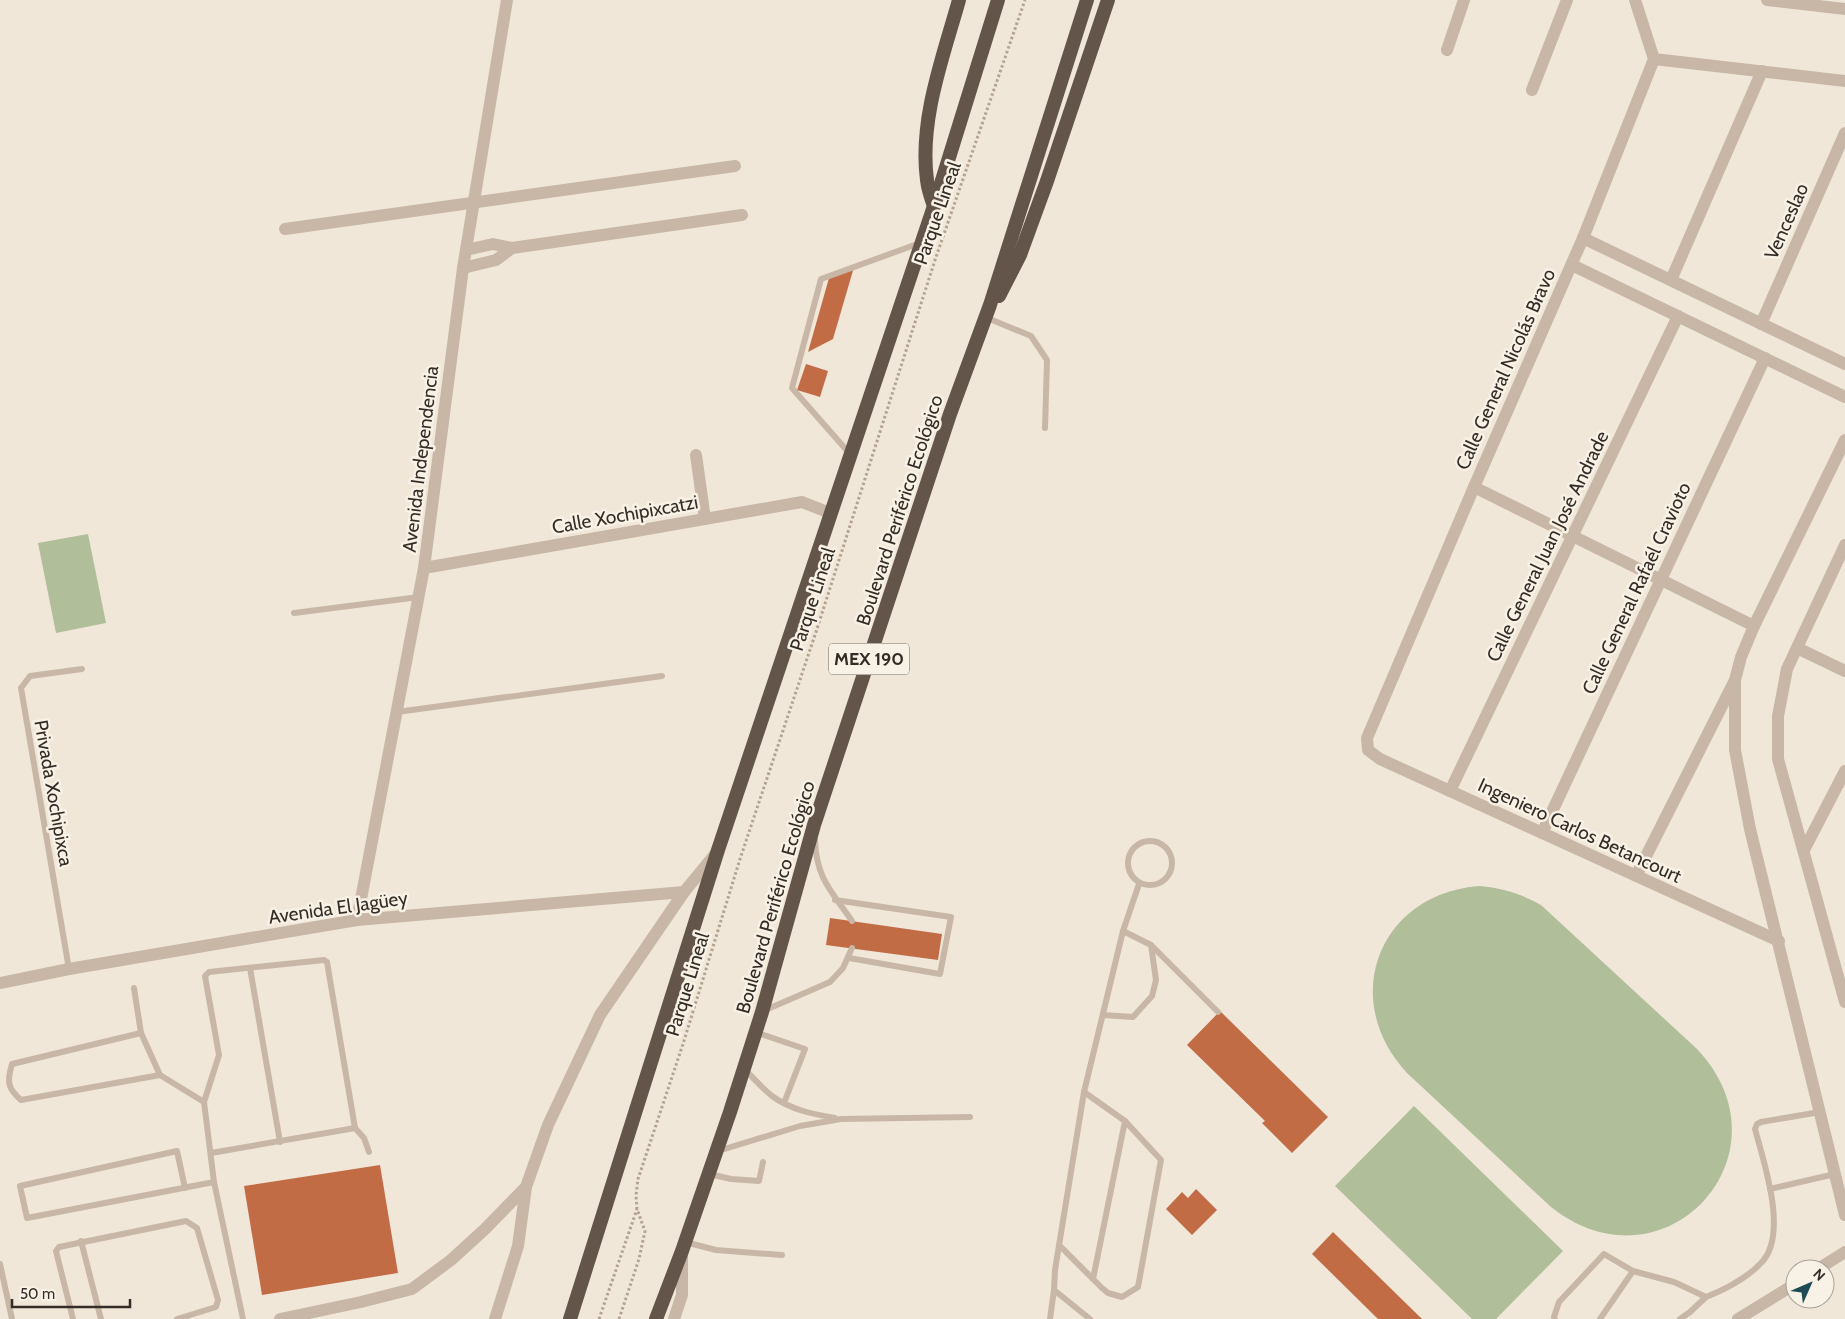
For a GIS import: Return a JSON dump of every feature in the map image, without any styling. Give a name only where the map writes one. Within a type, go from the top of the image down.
[{"type":"highway","points":[[934,206],[927,181],[926,159],[929,118],[937,80],[959,0]]},
{"type":"highway","points":[[570,1319],[718,850],[934,206],[998,0]]},
{"type":"highway","name":"Boulevard Periférico Ecológico","points":[[656,1319],[684,1247],[717,1151],[762,1012],[814,825],[950,414],[987,311],[1088,0]]},
{"type":"highway","points":[[987,311],[1002,293],[1020,255],[1108,0]]},
{"type":"street","name":"Avenida Independencia","points":[[357,920],[424,568],[463,268],[507,0]]},
{"type":"street","points":[[1447,50],[1464,0]]},
{"type":"street","points":[[1532,90],[1567,0]]},
{"type":"street","points":[[1635,0],[1654,59],[1845,81]]},
{"type":"street","points":[[1767,0],[1845,9]]},
{"type":"street","name":"Calle General Nicolás Bravo","points":[[1368,750],[1367,738],[1474,487],[1572,265],[1654,59]]},
{"type":"street","points":[[1671,280],[1762,71]]},
{"type":"street","name":"Venceslao","points":[[1761,324],[1845,133]]},
{"type":"street","points":[[285,230],[735,166]]},
{"type":"street","points":[[466,250],[493,244],[512,248],[742,215]]},
{"type":"street","points":[[1583,238],[1845,364]]},
{"type":"street","points":[[463,268],[496,260],[512,248]]},
{"type":"street","points":[[1572,265],[1845,397]]},
{"type":"street","name":"Calle General Juan José Andrade","points":[[1450,791],[1678,316]]},
{"type":"street","name":"Calle General Rafaél Cravioto","points":[[1542,833],[1764,358]]},
{"type":"street","points":[[1845,440],[1754,626],[1740,657],[1735,680],[1735,750],[1750,829],[1845,1215]]},
{"type":"street","points":[[696,455],[705,519]]},
{"type":"street","points":[[1474,487],[1754,626]]},
{"type":"street","name":"Calle Xochipixcatzi","points":[[424,568],[802,502],[830,513]]},
{"type":"street","points":[[1845,545],[1787,669],[1778,716],[1778,760],[1845,1002]]},
{"type":"street","points":[[1797,648],[1845,671]]},
{"type":"street","points":[[1636,876],[1735,680]]},
{"type":"street","name":"Ingeniero Carlos Betancourt","points":[[1368,750],[1380,759],[1779,941]]},
{"type":"street","points":[[1804,850],[1845,770]]},
{"type":"street","points":[[495,1319],[518,1246],[526,1187],[548,1125],[600,1015],[684,892],[718,850]]},
{"type":"street","name":"Avenida El Jagüey","points":[[0,983],[69,969],[357,920],[684,892]]},
{"type":"street","points":[[280,1319],[412,1289],[451,1260],[485,1229],[526,1187]]},
{"type":"street","points":[[674,1319],[682,1295],[684,1247]]},
{"type":"street","points":[[1834,1259],[1845,1252]]},
{"type":"street","points":[[1738,1319],[1785,1290]]},
{"type":"street","points":[[309,1313],[321,1319]]},
{"type":"lane","points":[[850,454],[792,388],[821,279],[921,243]]},
{"type":"lane","points":[[987,311],[1031,336],[1047,360],[1045,428]]},
{"type":"lane","points":[[294,613],[419,597]]},
{"type":"lane","name":"Privada Xochipixca","points":[[69,969],[21,688],[30,676],[82,669]]},
{"type":"lane","points":[[397,712],[662,676]]},
{"type":"lane","points":[[814,825],[818,863],[828,890],[852,921]]},
{"type":"lane","points":[[1149,840],[1162,844],[1171,855],[1172,869],[1164,881],[1151,886],[1139,884],[1128,871],[1127,857],[1135,845],[1149,840]]},
{"type":"lane","points":[[1050,1319],[1059,1245],[1084,1092],[1123,930],[1139,884]]},
{"type":"lane","points":[[835,900],[951,917],[940,974],[849,958]]},
{"type":"lane","points":[[1123,930],[1151,945],[1218,1012]]},
{"type":"lane","points":[[1103,1015],[1133,1018],[1152,996],[1156,980],[1151,945]]},
{"type":"lane","points":[[762,1012],[830,982],[843,968],[852,948]]},
{"type":"lane","points":[[243,1319],[214,1182],[204,1102],[219,1055],[205,976],[209,972],[324,960],[327,962],[355,1128],[364,1138],[369,1152]]},
{"type":"lane","points":[[250,968],[280,1142]]},
{"type":"lane","points":[[134,988],[141,1032],[160,1075],[204,1102]]},
{"type":"lane","points":[[141,1032],[12,1064],[8,1079],[13,1093],[21,1100],[160,1075]]},
{"type":"lane","points":[[755,1032],[804,1049],[784,1103]]},
{"type":"lane","points":[[743,1068],[772,1096],[784,1103],[805,1112],[841,1119]]},
{"type":"lane","points":[[1059,1245],[1108,1292],[1122,1297],[1138,1287],[1161,1160],[1125,1121],[1084,1092]]},
{"type":"lane","points":[[1680,1319],[1706,1297],[1730,1287],[1763,1262],[1774,1238],[1774,1211],[1755,1129],[1758,1124],[1820,1112]]},
{"type":"lane","points":[[717,1151],[800,1126],[841,1119],[970,1117]]},
{"type":"lane","points":[[1093,1279],[1125,1121]]},
{"type":"lane","points":[[211,1153],[355,1128]]},
{"type":"lane","points":[[185,1188],[176,1151],[20,1186],[27,1218],[185,1188],[214,1182]]},
{"type":"lane","points":[[709,1174],[731,1179],[759,1181],[763,1162]]},
{"type":"lane","points":[[1770,1189],[1835,1174]]},
{"type":"lane","points":[[73,1319],[56,1251],[59,1247],[186,1221],[197,1228],[218,1300],[216,1307],[177,1319]]},
{"type":"lane","points":[[81,1242],[101,1319]]},
{"type":"lane","points":[[684,1247],[782,1255]]},
{"type":"lane","points":[[1555,1319],[1559,1302],[1604,1254],[1633,1271],[1674,1282],[1706,1297]]},
{"type":"lane","points":[[0,1264],[12,1319]]},
{"type":"lane","points":[[1600,1319],[1633,1271]]},
{"type":"lane","points":[[1054,1290],[1090,1319]]},
{"type":"path","name":"Parque Lineal","points":[[619,1319],[639,1259],[646,1230],[637,1209],[638,1179],[935,260],[1025,0]]},
{"type":"path","name":"Parque Lineal","points":[[600,1319],[637,1209]]},
{"type":"green space","points":[[88,534],[106,623],[56,633],[38,543]]},
{"type":"green space","points":[[1480,886],[1512,892],[1541,905],[1697,1049],[1724,1090],[1732,1131],[1724,1169],[1704,1201],[1673,1224],[1635,1235],[1594,1230],[1551,1207],[1407,1073],[1386,1044],[1375,1014],[1373,983],[1380,954],[1394,929],[1416,908],[1445,893]]},
{"type":"green space","points":[[1414,1106],[1563,1251],[1496,1319],[1472,1319],[1335,1186]]},
{"type":"building","points":[[854,267],[833,339],[808,352],[829,278]]},
{"type":"building","points":[[806,364],[828,371],[820,397],[797,390]]},
{"type":"building","points":[[830,918],[942,934],[938,960],[826,945]]},
{"type":"building","points":[[1220,1011],[1328,1117],[1292,1153],[1262,1123],[1265,1121],[1187,1045]]},
{"type":"building","points":[[380,1165],[398,1273],[262,1295],[244,1186]]},
{"type":"building","points":[[1196,1189],[1217,1210],[1192,1235],[1166,1209],[1182,1192],[1188,1198]]},
{"type":"building","points":[[1333,1232],[1422,1319],[1378,1319],[1312,1254]]}]
